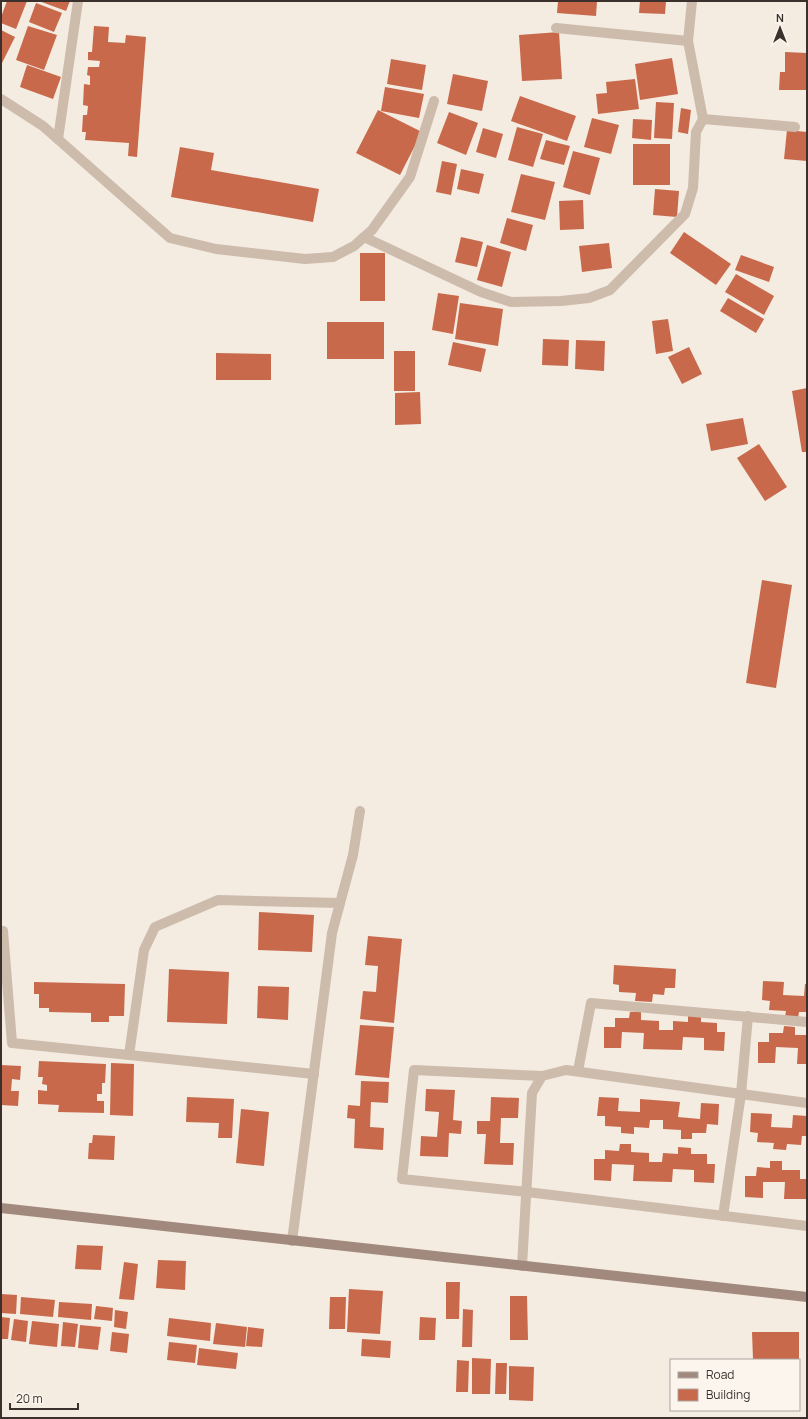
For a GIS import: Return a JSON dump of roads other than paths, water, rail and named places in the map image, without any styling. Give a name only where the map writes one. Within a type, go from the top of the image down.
[{"type":"main road","points":[[1,1208],[807,1298]]},
{"type":"street","points":[[58,139],[78,1]]},
{"type":"street","points":[[364,237],[481,292],[511,302],[561,301],[589,298],[610,290],[685,214],[693,188],[696,132],[703,119],[688,41],[692,1]]},
{"type":"street","points":[[556,28],[688,41]]},
{"type":"street","points":[[1,99],[43,126],[170,238],[216,249],[305,260],[333,257],[354,246],[372,230],[410,177],[434,101]]},
{"type":"street","points":[[703,119],[795,127]]},
{"type":"street","points":[[292,1240],[332,933],[353,855],[360,811]]},
{"type":"street","points":[[129,1055],[144,950],[155,927],[218,900],[340,903]]},
{"type":"street","points":[[1,931],[3,931],[12,1043],[314,1074]]},
{"type":"street","points":[[578,1071],[592,1003],[807,1022]]},
{"type":"street","points":[[723,1216],[741,1094],[748,1016]]},
{"type":"street","points":[[807,1103],[578,1071],[566,1070],[542,1076],[414,1070],[402,1179],[527,1192],[807,1226]]},
{"type":"street","points":[[522,1266],[532,1093],[542,1076]]}]
